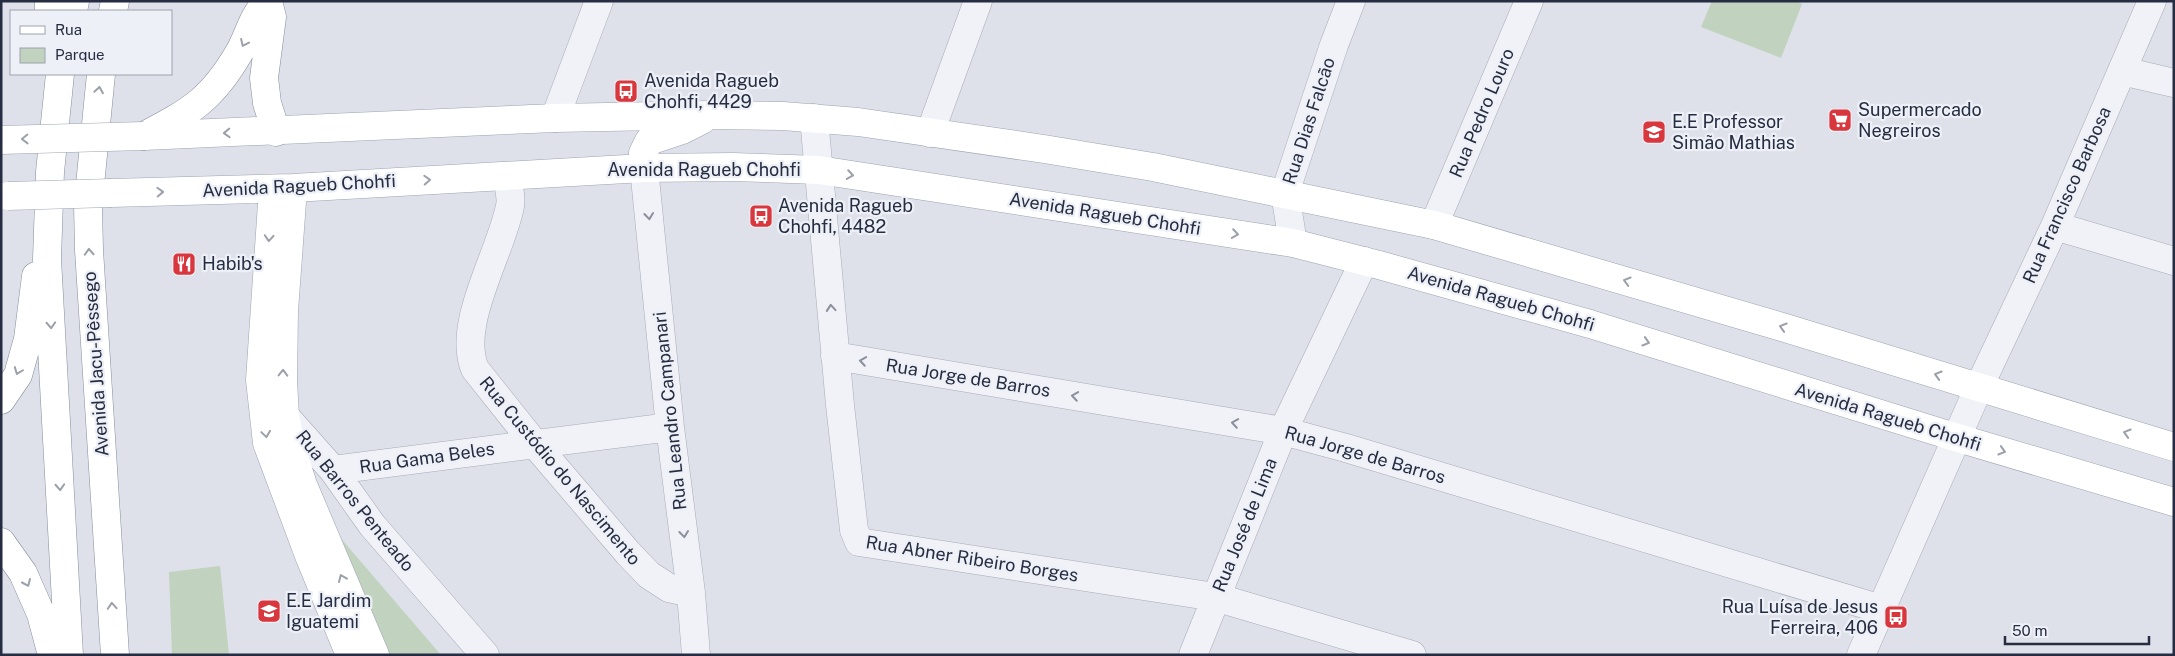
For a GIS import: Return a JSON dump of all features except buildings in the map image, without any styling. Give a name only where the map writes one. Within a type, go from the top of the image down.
[{"type":"main road","points":[[268,1],[272,17],[264,78],[266,103],[276,132]]},
{"type":"main road","points":[[144,136],[186,114],[218,86],[244,44],[256,14],[268,1]]},
{"type":"main road","name":"Avenida Jacu-Pêssego","points":[[101,75],[88,205],[115,655]]},
{"type":"main road","points":[[59,76],[50,172],[48,259],[69,655]]},
{"type":"main road","points":[[1,140],[276,132],[555,118],[710,115],[814,118],[858,122],[1153,167],[1285,193],[1434,226],[1650,287],[2174,447]]},
{"type":"main road","points":[[644,168],[643,153],[649,141],[682,130],[710,115]]},
{"type":"main road","name":"Avenida Ragueb Chohfi","points":[[5,196],[283,189],[644,168],[733,167],[819,170],[1293,243],[1590,324],[1958,438],[2174,502]]},
{"type":"main road","points":[[283,189],[283,381],[285,416],[293,454],[304,485],[375,655]]},
{"type":"main road","points":[[283,189],[260,380],[267,443],[310,558],[350,655]]},
{"type":"main road","points":[[1,400],[18,375],[28,339],[34,278],[48,259]]},
{"type":"main road","points":[[1,542],[23,573],[41,614],[52,655]]},
{"type":"street","points":[[555,118],[598,1]]},
{"type":"street","points":[[930,133],[978,1]]},
{"type":"street","name":"Rua Dias Falcão","points":[[1293,243],[1285,193],[1328,63],[1351,1]]},
{"type":"street","name":"Rua Pedro Louro","points":[[1434,226],[1529,1]]},
{"type":"street","name":"Rua Francisco Barbosa","points":[[1861,655],[1979,387],[2055,226],[2152,1]]},
{"type":"street","points":[[2122,72],[2174,82]]},
{"type":"street","name":"Rua Abner Ribeiro Borges","points":[[814,118],[835,356],[854,530],[859,542],[1216,596],[1412,655]]},
{"type":"street","name":"Rua Leandro Campanari","points":[[644,168],[670,427],[691,593],[696,655]]},
{"type":"street","name":"Rua Custódio do Nascimento","points":[[507,176],[511,204],[473,320],[469,344],[471,360],[484,384],[649,576],[668,588],[691,593]]},
{"type":"street","points":[[2055,226],[2174,261]]},
{"type":"street","name":"Rua José de Lima","points":[[1193,655],[1283,431],[1364,261]]},
{"type":"street","name":"Rua Jorge de Barros","points":[[835,356],[1283,431],[1346,448],[1881,609]]},
{"type":"street","name":"Rua Barros Penteado","points":[[285,416],[332,470],[372,525],[485,655]]},
{"type":"street","name":"Rua Gama Beles","points":[[332,470],[670,427]]},
{"type":"green space","points":[[1712,1],[1796,1],[1802,4],[1781,58],[1701,27]]},
{"type":"green space","points":[[338,535],[441,655],[387,655]]},
{"type":"green space","points":[[220,566],[229,655],[172,655],[169,572]]},
{"type":"place","name":"Avenida Ragueb Chohfi, 4429","points":[[626,91]]},
{"type":"place","name":"Supermercado Negreiros","points":[[1840,120]]},
{"type":"place","name":"E.E Professor Simão Mathias","points":[[1654,132]]},
{"type":"place","name":"Avenida Ragueb Chohfi, 4482","points":[[761,216]]},
{"type":"place","name":"Habib's","points":[[184,264]]},
{"type":"place","name":"E.E Jardim Iguatemi","points":[[269,611]]},
{"type":"place","name":"Rua Luísa de Jesus Ferreira, 406","points":[[1896,617]]}]
